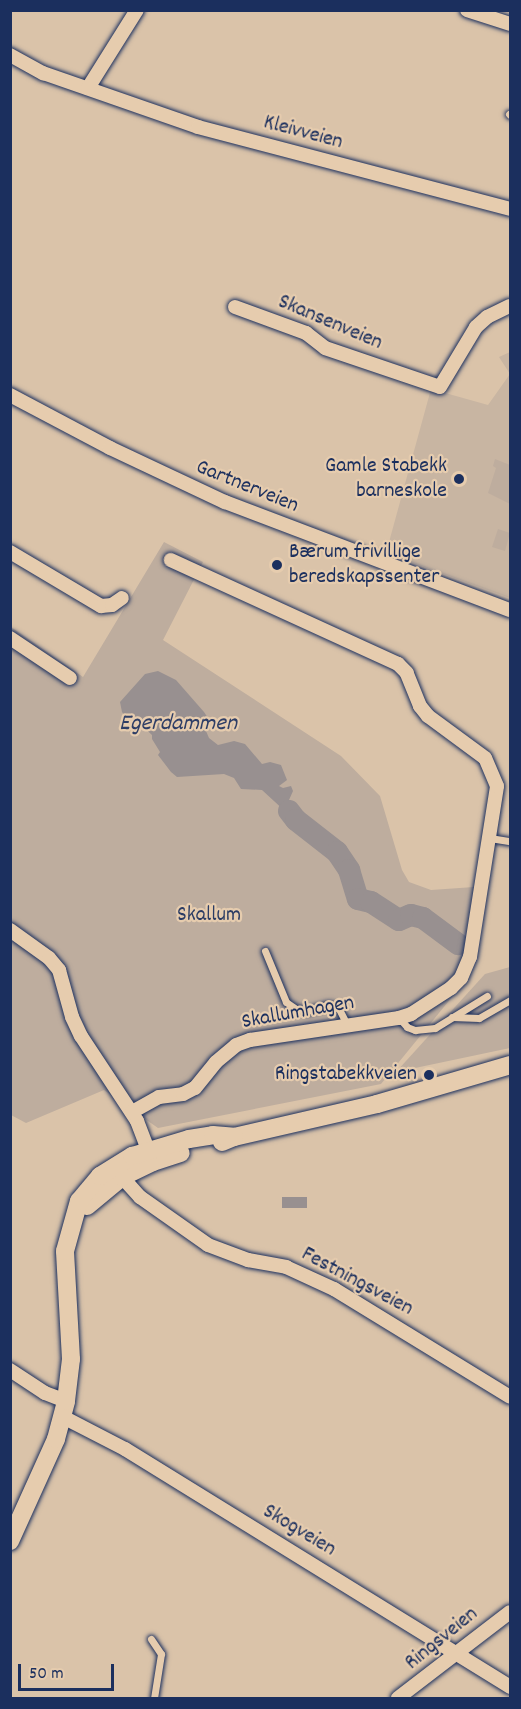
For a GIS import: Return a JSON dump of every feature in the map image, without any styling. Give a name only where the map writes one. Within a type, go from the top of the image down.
[{"type":"main road","points":[[10,1541],[49,1456],[64,1409],[71,1359],[65,1251],[79,1201],[99,1176],[119,1163],[151,1156],[213,1134],[234,1137],[377,1104],[510,1065]]},
{"type":"main road","points":[[76,1215],[151,1156]]},
{"type":"street","points":[[88,88],[137,10]]},
{"type":"street","points":[[467,10],[510,24]]},
{"type":"street","name":"Kleivveien","points":[[12,58],[43,73],[198,128],[510,209]]},
{"type":"street","name":"Skansenveien","points":[[235,307],[306,333],[325,348],[440,387],[476,327],[487,317],[510,306]]},
{"type":"street","name":"Gartnerveien","points":[[10,395],[142,464],[225,502],[510,610]]},
{"type":"street","points":[[10,552],[101,606],[112,605],[122,598]]},
{"type":"street","name":"Skallumhagen","points":[[132,1112],[159,1097],[183,1094],[195,1088],[216,1062],[236,1045],[250,1040],[399,1018],[411,1014],[451,988],[461,978],[470,957],[497,786],[491,767],[484,758],[428,716],[420,706],[407,674],[398,664],[171,560]]},
{"type":"street","points":[[10,638],[70,678]]},
{"type":"street","points":[[10,930],[49,958],[59,970],[72,1017],[81,1035],[132,1112],[151,1156]]},
{"type":"street","name":"Festningsveien","points":[[122,1177],[140,1197],[208,1245],[248,1260],[286,1267],[334,1289],[510,1397]]},
{"type":"street","name":"Skogveien","points":[[10,1370],[125,1449],[510,1687]]},
{"type":"street","name":"Ringsveien","points":[[398,1698],[510,1612]]},
{"type":"lane","points":[[490,838],[510,841]]},
{"type":"lane","points":[[265,951],[285,1002],[296,1009],[307,1011],[328,1005],[338,1006],[347,1025]]},
{"type":"lane","points":[[399,1018],[407,1027],[423,1030],[435,1028],[486,996]]},
{"type":"lane","points":[[452,1017],[479,1018],[510,1000]]},
{"type":"lane","points":[[151,1639],[161,1654],[154,1698]]},
{"type":"shaded area","points":[[510,352],[510,374],[499,357]]},
{"type":"shaded area","name":"Gamle Stabekk barneskole","points":[[510,374],[510,598],[386,553],[431,389],[488,405]]},
{"type":"green space","points":[[495,459],[510,465],[510,504],[488,493],[496,468],[493,466]]},
{"type":"green space","points":[[498,529],[510,533],[505,551],[492,547]]},
{"type":"green space","name":"Skallum","points":[[164,542],[203,562],[163,640],[341,756],[380,796],[402,870],[409,882],[431,890],[474,887],[465,954],[470,975],[381,1084],[158,1128],[104,1090],[26,1123],[11,1115],[11,627],[83,677]]},
{"type":"green space","points":[[510,967],[510,1048],[396,1072],[485,974]]},
{"type":"water","name":"Egerdammen","points":[[158,671],[176,680],[204,712],[208,718],[206,731],[209,738],[218,745],[234,741],[245,744],[262,764],[270,762],[281,765],[287,780],[279,786],[283,788],[291,786],[293,791],[289,800],[291,809],[287,813],[262,790],[241,789],[234,778],[224,774],[177,777],[171,772],[158,755],[160,752],[152,735],[138,722],[129,721],[122,712],[120,702],[145,674]]},
{"type":"water","points":[[282,1197],[307,1197],[307,1208],[282,1208]]},
{"type":"waterway","points":[[289,811],[296,820],[337,852],[349,870],[358,899],[371,902],[399,920],[411,915],[423,918],[458,944]]},
{"type":"place","name":"Gamle Stabekk barneskole","points":[[459,479]]},
{"type":"place","name":"Bærum frivillige beredskapssenter","points":[[277,565]]},
{"type":"place","name":"Ringstabekkveien","points":[[429,1075]]}]
